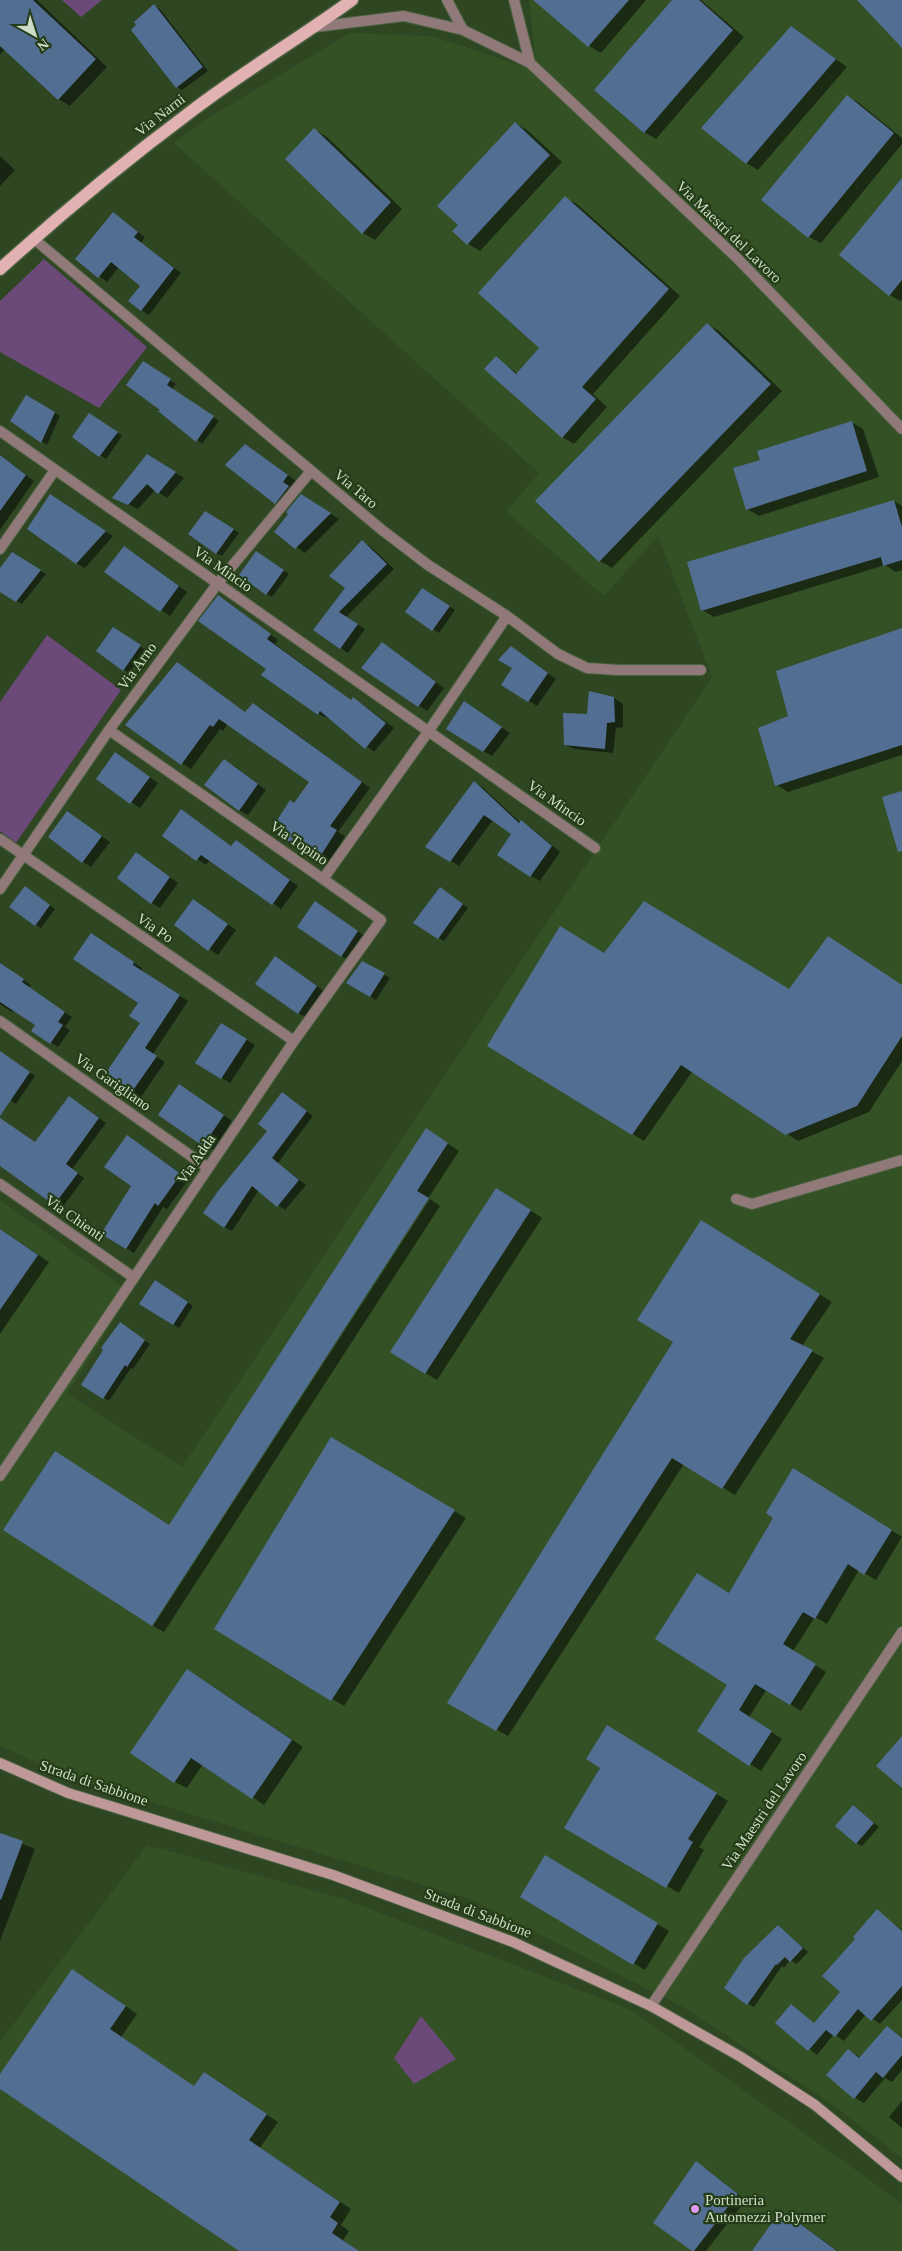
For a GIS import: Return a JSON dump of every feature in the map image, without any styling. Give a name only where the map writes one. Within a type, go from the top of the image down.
[{"type":"main road","name":"Via Narni","points":[[0,270],[66,209],[194,109],[352,0]]},
{"type":"main road","name":"Strada di Sabbione","points":[[0,1764],[68,1793],[333,1875],[513,1942],[652,2006],[741,2057],[814,2105],[902,2177]]},
{"type":"street","points":[[447,0],[463,30]]},
{"type":"street","points":[[514,0],[530,63]]},
{"type":"street","name":"Via Maestri del Lavoro","points":[[315,27],[404,16],[463,30],[530,63],[738,259],[902,429]]},
{"type":"street","name":"Via Taro","points":[[34,239],[382,530],[428,565],[507,616],[558,654],[587,668],[701,670]]},
{"type":"street","name":"Via Mincio","points":[[0,431],[595,848]]},
{"type":"street","points":[[0,549],[55,470]]},
{"type":"street","name":"Via Arno","points":[[0,889],[109,730],[218,583],[311,471]]},
{"type":"street","points":[[428,732],[507,616]]},
{"type":"street","name":"Via Topino","points":[[109,730],[324,879],[428,732]]},
{"type":"street","name":"Via Po","points":[[0,840],[294,1042]]},
{"type":"street","name":"Via Adda","points":[[0,1476],[133,1277],[380,920],[324,879]]},
{"type":"street","name":"Via Garigliano","points":[[0,1021],[208,1168]]},
{"type":"street","points":[[736,1199],[752,1204],[902,1160]]},
{"type":"street","name":"Via Chienti","points":[[0,1184],[133,1277]]},
{"type":"street","name":"Via Maestri del Lavoro","points":[[652,2006],[902,1632]]},
{"type":"shaded area","points":[[62,0],[102,0],[81,17]]},
{"type":"shaded area","points":[[529,0],[902,0],[902,2158],[832,2104],[681,2006],[470,1899],[78,1780],[0,1746],[0,1200],[131,1293],[67,1394],[182,1467],[712,677],[658,536],[604,596],[506,512],[539,473],[174,143],[203,121],[350,33],[431,36],[537,71]]},
{"type":"shaded area","points":[[44,259],[147,347],[99,408],[0,352],[0,301]]},
{"type":"shaded area","points":[[47,635],[121,690],[16,843],[0,831],[0,702]]},
{"type":"shaded area","points":[[147,1845],[344,1899],[631,2010],[902,2203],[902,2251],[0,2251],[0,2042]]},
{"type":"shaded area","points":[[421,2016],[456,2059],[414,2084],[394,2058]]},
{"type":"building","points":[[0,0],[33,0],[96,59],[58,100],[0,46]]},
{"type":"building","points":[[533,0],[629,0],[588,47]]},
{"type":"building","points":[[672,0],[699,0],[733,30],[644,133],[594,90]]},
{"type":"building","points":[[857,0],[902,0],[902,48]]},
{"type":"building","points":[[154,4],[203,67],[176,88],[131,30],[136,25],[134,22]]},
{"type":"building","points":[[791,26],[836,59],[746,164],[701,128]]},
{"type":"building","points":[[847,95],[894,133],[808,238],[761,200]]},
{"type":"building","points":[[515,122],[550,155],[467,245],[452,231],[458,225],[437,206]]},
{"type":"building","points":[[314,128],[391,202],[362,234],[285,159]]},
{"type":"building","points":[[902,178],[902,280],[889,296],[839,255]]},
{"type":"building","points":[[565,196],[669,289],[582,387],[596,399],[562,438],[484,369],[496,356],[516,374],[539,348],[478,293]]},
{"type":"building","points":[[113,212],[138,232],[134,237],[174,268],[141,311],[128,301],[140,286],[111,262],[98,278],[75,259]]},
{"type":"building","points":[[707,323],[771,384],[599,562],[535,501]]},
{"type":"building","points":[[143,361],[171,379],[167,385],[214,416],[196,442],[158,411],[160,410],[126,385]]},
{"type":"building","points":[[26,395],[55,412],[41,443],[10,421]]},
{"type":"building","points":[[89,413],[118,432],[99,457],[72,437]]},
{"type":"building","points":[[852,421],[867,471],[746,510],[733,468],[760,460],[757,451]]},
{"type":"building","points":[[245,444],[288,475],[283,482],[289,486],[275,504],[225,465]]},
{"type":"building","points":[[147,454],[176,472],[158,494],[147,484],[128,505],[112,498]]},
{"type":"building","points":[[0,455],[26,475],[0,511]]},
{"type":"building","points":[[50,494],[106,531],[76,564],[27,529]]},
{"type":"building","points":[[301,494],[331,513],[295,549],[274,532],[288,514],[286,512]]},
{"type":"building","points":[[894,500],[902,527],[902,560],[883,566],[881,557],[701,611],[687,562]]},
{"type":"building","points":[[205,511],[234,529],[216,554],[188,534]]},
{"type":"building","points":[[362,540],[387,564],[339,612],[358,624],[340,649],[313,630],[345,588],[329,576]]},
{"type":"building","points":[[124,546],[179,586],[160,612],[104,572]]},
{"type":"building","points":[[256,551],[284,570],[266,595],[239,575]]},
{"type":"building","points":[[12,552],[41,570],[16,602],[0,592],[0,568]]},
{"type":"building","points":[[422,588],[450,606],[432,631],[405,612]]},
{"type":"building","points":[[218,595],[271,634],[267,639],[351,700],[353,697],[386,723],[365,749],[320,711],[318,715],[261,675],[266,669],[198,621]]},
{"type":"building","points":[[113,627],[141,645],[123,671],[96,651]]},
{"type":"building","points":[[902,628],[902,745],[775,786],[758,728],[788,716],[776,671]]},
{"type":"building","points":[[382,642],[436,682],[418,707],[361,668]]},
{"type":"building","points":[[511,646],[548,673],[528,702],[501,685],[512,668],[498,660]]},
{"type":"building","points":[[177,662],[245,712],[253,703],[362,782],[330,826],[337,830],[318,860],[271,830],[290,800],[294,803],[309,782],[219,719],[213,727],[210,725],[181,765],[125,725]]},
{"type":"building","points":[[589,691],[614,697],[615,722],[607,723],[605,749],[564,745],[563,713],[587,714]]},
{"type":"building","points":[[464,701],[502,727],[483,752],[446,729]]},
{"type":"building","points":[[115,752],[150,777],[130,804],[96,779]]},
{"type":"building","points":[[224,759],[258,784],[239,811],[204,785]]},
{"type":"building","points":[[474,781],[519,823],[521,820],[552,846],[530,877],[497,855],[511,834],[484,815],[450,862],[425,847]]},
{"type":"building","points":[[902,791],[902,851],[898,852],[882,797]]},
{"type":"building","points":[[181,809],[231,846],[236,840],[290,880],[272,905],[201,855],[196,861],[162,836]]},
{"type":"building","points":[[67,811],[102,836],[82,863],[48,837]]},
{"type":"building","points":[[136,852],[170,877],[151,904],[117,878]]},
{"type":"building","points":[[25,886],[50,905],[35,926],[9,907]]},
{"type":"building","points":[[440,887],[463,904],[438,939],[413,923]]},
{"type":"building","points":[[193,899],[228,924],[208,951],[174,925]]},
{"type":"building","points":[[315,901],[358,931],[341,957],[297,927]]},
{"type":"building","points":[[644,901],[789,989],[828,936],[902,985],[902,1036],[857,1106],[785,1135],[681,1065],[632,1135],[487,1046],[560,926],[604,953]]},
{"type":"building","points":[[91,933],[134,962],[133,965],[180,995],[145,1048],[157,1056],[129,1096],[103,1077],[140,1023],[129,1016],[138,1003],[73,959]]},
{"type":"building","points":[[275,956],[317,986],[298,1014],[255,984]]},
{"type":"building","points":[[362,961],[385,973],[370,997],[346,983]]},
{"type":"building","points":[[0,963],[24,979],[22,982],[65,1012],[58,1022],[63,1025],[50,1044],[31,1031],[35,1025],[0,1002]]},
{"type":"building","points":[[221,1023],[247,1039],[221,1079],[195,1063]]},
{"type":"building","points":[[0,1051],[30,1072],[0,1116]]},
{"type":"building","points":[[179,1084],[224,1115],[203,1146],[158,1115]]},
{"type":"building","points":[[282,1092],[307,1111],[272,1158],[299,1180],[277,1207],[252,1186],[224,1228],[203,1213],[218,1191],[267,1131],[258,1124]]},
{"type":"building","points":[[69,1096],[99,1118],[66,1164],[78,1173],[54,1205],[0,1166],[0,1118],[35,1142]]},
{"type":"building","points":[[426,1128],[448,1143],[417,1191],[429,1198],[152,1626],[3,1530],[55,1451],[169,1525]]},
{"type":"building","points":[[127,1135],[181,1174],[158,1206],[155,1203],[126,1249],[101,1234],[131,1186],[104,1167]]},
{"type":"building","points":[[496,1188],[531,1210],[425,1374],[390,1352]]},
{"type":"building","points":[[701,1220],[820,1294],[790,1339],[813,1350],[722,1489],[672,1458],[496,1731],[447,1703],[673,1342],[637,1320]]},
{"type":"building","points":[[0,1229],[38,1255],[0,1310]]},
{"type":"building","points":[[155,1280],[188,1302],[173,1325],[139,1304]]},
{"type":"building","points":[[120,1322],[145,1340],[127,1367],[125,1365],[103,1399],[81,1385],[103,1350],[101,1348]]},
{"type":"building","points":[[331,1437],[455,1510],[331,1701],[214,1629]]},
{"type":"building","points":[[793,1468],[892,1530],[864,1575],[848,1564],[815,1619],[803,1612],[783,1644],[816,1664],[790,1705],[755,1684],[739,1710],[772,1731],[749,1766],[697,1731],[727,1685],[655,1639],[697,1573],[729,1593],[773,1518],[766,1513]]},
{"type":"building","points":[[187,1669],[292,1740],[252,1799],[191,1758],[174,1783],[130,1753]]},
{"type":"building","points":[[607,1725],[717,1793],[688,1839],[693,1842],[666,1888],[564,1828],[600,1768],[586,1759]]},
{"type":"building","points":[[902,1736],[902,1788],[876,1766]]},
{"type":"building","points":[[853,1805],[874,1823],[856,1844],[835,1826]]},
{"type":"building","points":[[0,1833],[23,1841],[1,1900],[0,1899]]},
{"type":"building","points":[[545,1855],[658,1923],[633,1965],[520,1897]]},
{"type":"building","points":[[877,1909],[902,1931],[902,1986],[871,2021],[858,2009],[835,2037],[826,2030],[808,2051],[775,2023],[791,2004],[814,2023],[840,1992],[822,1976],[855,1939],[853,1937]]},
{"type":"building","points":[[778,1925],[803,1948],[790,1962],[785,1957],[776,1964],[747,2005],[724,1988],[744,1958]]},
{"type":"building","points":[[72,1969],[126,2006],[110,2029],[194,2086],[204,2072],[267,2114],[249,2140],[340,2202],[330,2217],[338,2223],[332,2233],[359,2251],[239,2251],[0,2089],[0,2074]]},
{"type":"building","points":[[887,2026],[902,2038],[902,2055],[883,2078],[876,2072],[854,2099],[826,2075],[848,2049],[859,2058]]},
{"type":"building","name":"Portineria Automezzi Polymer","points":[[696,2161],[738,2194],[694,2251],[692,2251],[653,2223]]},
{"type":"building","points":[[781,2210],[837,2251],[752,2251]]},
{"type":"place","name":"Portineria Automezzi Polymer","points":[[695,2209]]}]
